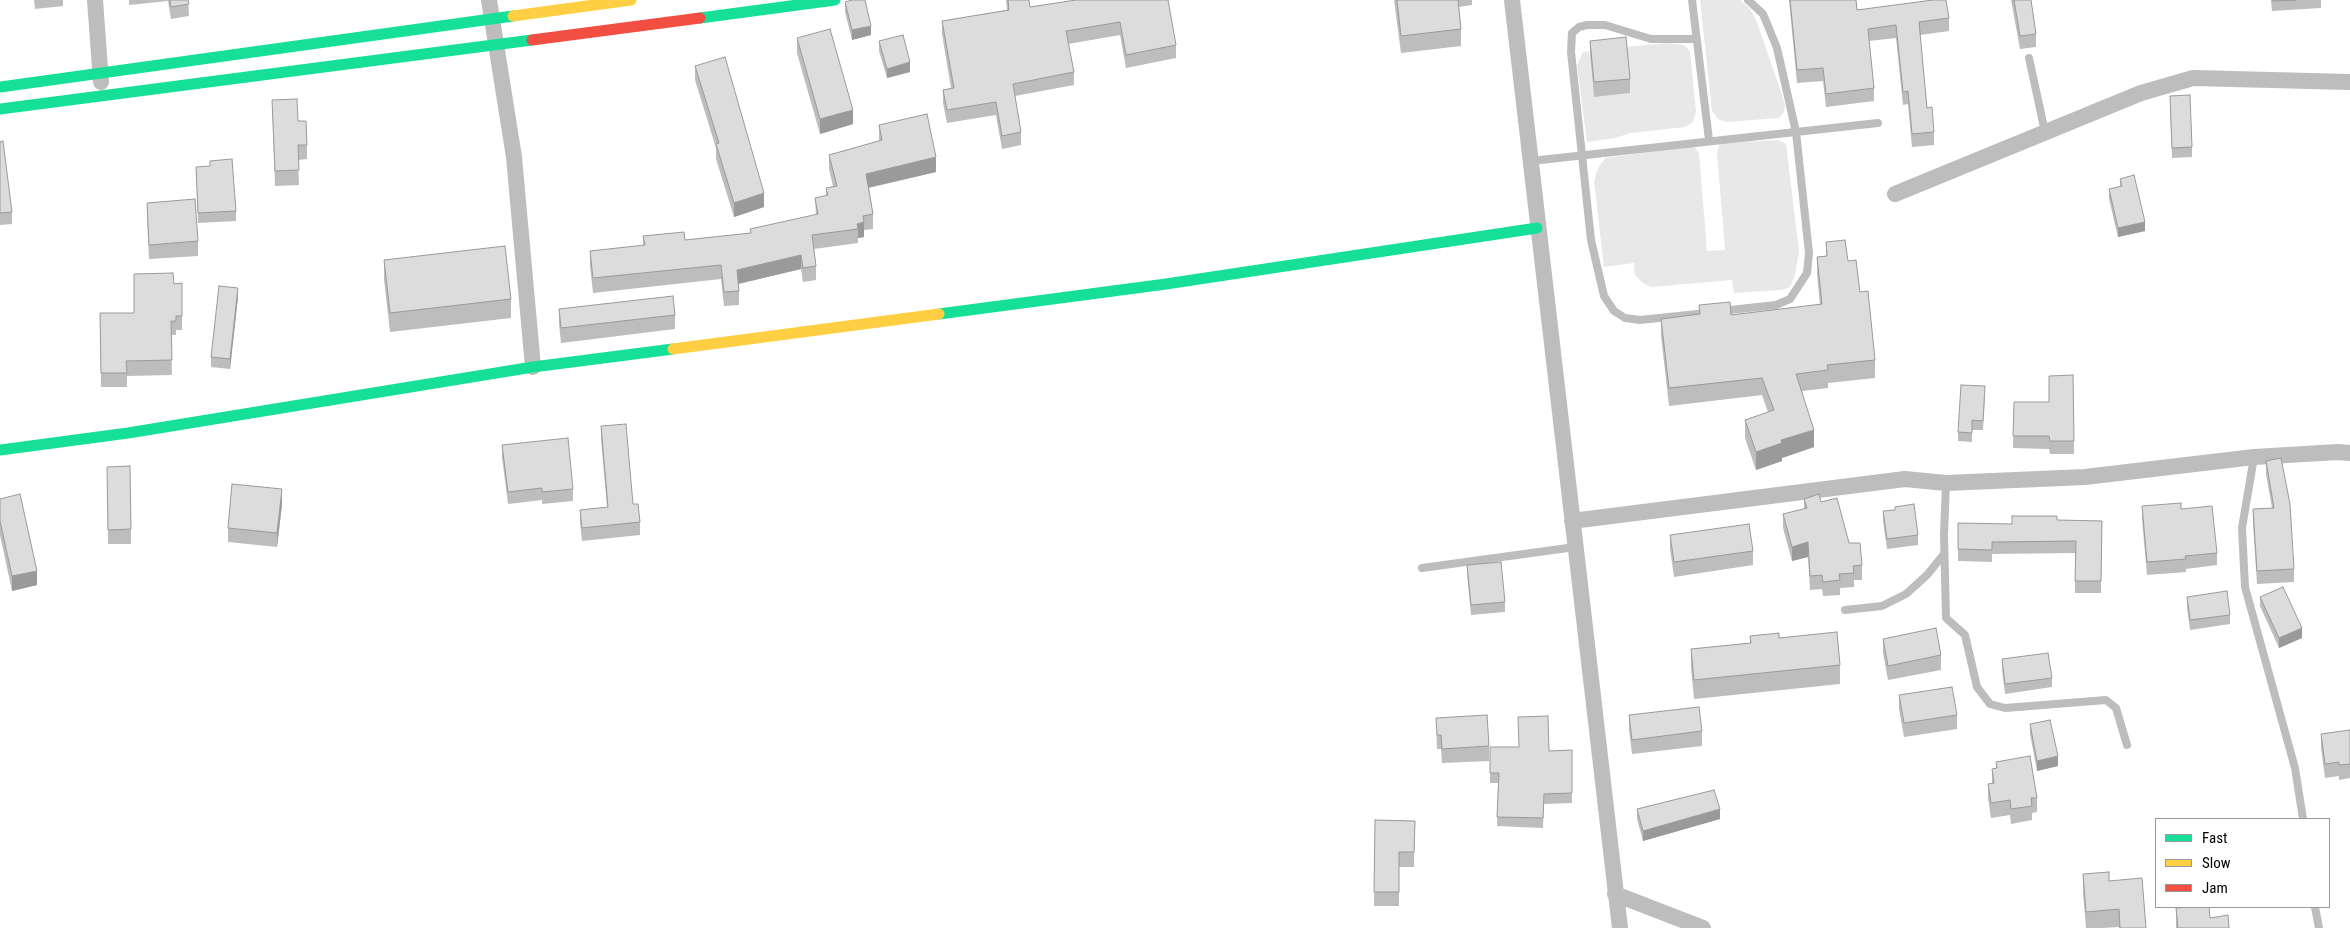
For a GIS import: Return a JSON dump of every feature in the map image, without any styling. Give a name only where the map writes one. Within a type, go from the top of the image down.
[{"type":"street","points":[[95,0],[103,98]]},
{"type":"street","points":[[489,0],[514,158],[533,368]]},
{"type":"street","points":[[0,87],[609,1],[631,0]]},
{"type":"street","points":[[0,110],[103,98],[835,0]]},
{"type":"street","points":[[1512,0],[1620,928]]},
{"type":"street","points":[[1895,194],[2141,92],[2193,78],[2350,82]]},
{"type":"street","points":[[0,450],[128,433],[533,368],[1166,284],[1538,228]]},
{"type":"street","points":[[1572,521],[1905,479],[1946,483],[2085,477],[2254,458],[2338,452],[2350,453]]},
{"type":"street","points":[[1615,894],[1703,928]]},
{"type":"lane","points":[[1692,0],[1709,140]]},
{"type":"lane","points":[[1696,39],[1651,39],[1605,26],[1588,25],[1579,27],[1572,33],[1571,52],[1591,240],[1604,296],[1614,311],[1625,318],[1649,319],[1776,305],[1790,298],[1799,288],[1807,273],[1809,253],[1796,132],[1777,48],[1763,14],[1748,0]]},
{"type":"lane","points":[[2029,58],[2045,132]]},
{"type":"lane","points":[[1531,160],[1709,140],[1878,124]]},
{"type":"lane","points":[[2254,458],[2242,528],[2246,587],[2295,768],[2303,818]]},
{"type":"lane","points":[[1946,483],[1944,554],[1946,618],[1965,635],[1977,687],[1990,704],[2004,708],[2106,700],[2116,708],[2128,746]]},
{"type":"lane","points":[[1422,568],[1575,547]]},
{"type":"lane","points":[[1845,610],[1882,606],[1906,594],[1927,575],[1944,554]]},
{"type":"lane","points":[[2316,908],[2319,928]]},
{"type":"shaded area","points":[[1700,0],[1740,0],[1750,9],[1757,22],[1785,104],[1784,112],[1779,118],[1726,122],[1718,119],[1712,111]]},
{"type":"shaded area","points":[[1669,43],[1684,45],[1690,51],[1696,112],[1693,122],[1685,127],[1631,133],[1615,138],[1587,142],[1577,65],[1583,52],[1589,51],[1594,97],[1625,47]]},
{"type":"shaded area","points":[[1779,140],[1786,144],[1799,251],[1795,276],[1790,287],[1781,290],[1734,293],[1732,280],[1651,287],[1643,283],[1635,275],[1634,263],[1604,267],[1594,181],[1598,168],[1605,158],[1694,146],[1699,153],[1707,251],[1725,250],[1717,152],[1720,143]]},
{"type":"building","points":[[170,0],[188,0],[189,4],[171,7]]},
{"type":"building","points":[[865,0],[871,26],[852,30],[845,2]]},
{"type":"building","points":[[1008,0],[1029,0],[1030,7],[1076,0],[1168,0],[1176,45],[1126,55],[1120,22],[1066,31],[1074,72],[1013,84],[1021,132],[1002,136],[996,102],[947,110],[943,90],[954,88],[942,21],[1009,10]]},
{"type":"building","points":[[1397,0],[1458,0],[1461,29],[1401,36]]},
{"type":"building","points":[[1790,0],[1856,0],[1857,10],[1946,0],[1949,18],[1919,22],[1927,108],[1932,107],[1934,132],[1912,134],[1908,91],[1903,92],[1896,25],[1868,29],[1874,88],[1826,94],[1823,68],[1797,70]]},
{"type":"building","points":[[2014,0],[2031,0],[2036,34],[2020,36]]},
{"type":"building","points":[[830,29],[853,110],[820,119],[797,38]]},
{"type":"building","points":[[903,35],[910,62],[887,69],[879,41]]},
{"type":"building","points":[[1626,37],[1630,79],[1594,82],[1590,41]]},
{"type":"building","points":[[725,57],[764,193],[734,203],[716,144],[719,143],[695,66]]},
{"type":"building","points":[[2190,95],[2192,147],[2172,148],[2170,96]]},
{"type":"building","points":[[297,99],[298,121],[306,121],[307,145],[298,145],[299,170],[275,171],[272,100]]},
{"type":"building","points":[[927,114],[936,157],[866,174],[873,214],[863,216],[864,222],[857,224],[858,229],[812,235],[816,266],[803,268],[801,255],[737,270],[739,291],[724,292],[721,265],[593,278],[590,251],[645,245],[643,236],[684,232],[685,240],[751,233],[750,229],[818,214],[815,198],[828,195],[826,188],[837,186],[829,155],[882,140],[879,125]]},
{"type":"building","points":[[3,141],[12,212],[0,213],[0,142]]},
{"type":"building","points":[[232,159],[236,211],[198,213],[196,167],[210,166],[210,161]]},
{"type":"building","points":[[2134,175],[2145,222],[2118,228],[2109,189],[2122,186],[2120,179]]},
{"type":"building","points":[[195,199],[198,241],[149,245],[147,203]]},
{"type":"building","points":[[1845,240],[1848,261],[1856,260],[1860,292],[1868,291],[1875,360],[1827,365],[1828,370],[1796,374],[1814,430],[1781,440],[1782,443],[1756,452],[1745,420],[1774,410],[1762,378],[1669,388],[1661,319],[1700,314],[1699,305],[1730,302],[1731,315],[1822,304],[1817,257],[1827,256],[1826,242]]},
{"type":"building","points":[[505,246],[511,299],[390,313],[384,260]]},
{"type":"building","points":[[173,273],[174,284],[182,283],[182,316],[176,316],[176,321],[171,321],[172,360],[126,361],[127,373],[101,373],[100,313],[134,313],[134,274]]},
{"type":"building","points":[[219,286],[238,288],[230,359],[211,357]]},
{"type":"building","points":[[673,296],[675,315],[561,328],[559,309]]},
{"type":"building","points":[[2073,375],[2074,441],[2050,441],[2049,436],[2013,436],[2014,402],[2049,402],[2049,376]]},
{"type":"building","points":[[1961,385],[1985,386],[1983,421],[1972,420],[1972,433],[1958,432]]},
{"type":"building","points":[[626,424],[633,504],[638,504],[640,522],[582,528],[580,510],[608,507],[601,426]]},
{"type":"building","points":[[568,438],[573,489],[542,492],[542,488],[508,492],[502,445]]},
{"type":"building","points":[[2281,458],[2290,504],[2294,569],[2257,571],[2253,509],[2274,508],[2266,461]]},
{"type":"building","points":[[130,466],[131,529],[108,530],[107,467]]},
{"type":"building","points":[[232,484],[282,489],[277,533],[228,528]]},
{"type":"building","points":[[20,494],[37,571],[12,576],[0,521],[0,499]]},
{"type":"building","points":[[1819,494],[1821,502],[1837,498],[1849,543],[1860,543],[1862,565],[1853,566],[1854,573],[1839,574],[1840,580],[1823,582],[1822,575],[1810,576],[1808,542],[1792,547],[1783,514],[1807,508],[1804,499]]},
{"type":"building","points":[[2181,503],[2181,509],[2212,506],[2217,553],[2185,556],[2186,559],[2147,562],[2142,506]]},
{"type":"building","points":[[1914,504],[1918,535],[1887,539],[1883,511],[1895,510],[1895,507]]},
{"type":"building","points":[[2012,516],[2057,516],[2057,520],[2102,521],[2101,581],[2075,581],[2076,541],[1992,542],[1992,550],[1958,549],[1958,523],[2012,524]]},
{"type":"building","points":[[1749,524],[1753,551],[1674,562],[1670,535]]},
{"type":"building","points":[[1501,562],[1505,602],[1471,605],[1467,565]]},
{"type":"building","points":[[2283,587],[2302,628],[2279,638],[2260,597]]},
{"type":"building","points":[[2227,591],[2230,615],[2190,620],[2187,597]]},
{"type":"building","points":[[1936,628],[1941,655],[1888,666],[1883,639]]},
{"type":"building","points":[[1837,632],[1840,665],[1694,680],[1691,649],[1751,643],[1750,636],[1779,633],[1779,638]]},
{"type":"building","points":[[2048,653],[2052,678],[2005,684],[2002,659]]},
{"type":"building","points":[[1952,687],[1957,715],[1904,723],[1899,695]]},
{"type":"building","points":[[1699,707],[1702,731],[1632,740],[1629,715]]},
{"type":"building","points":[[1487,715],[1489,746],[1442,749],[1441,735],[1437,735],[1436,718]]},
{"type":"building","points":[[1548,716],[1549,751],[1572,750],[1572,793],[1544,794],[1543,818],[1497,817],[1499,773],[1490,773],[1490,747],[1519,747],[1518,717]]},
{"type":"building","points":[[2050,720],[2058,756],[2037,761],[2030,724]]},
{"type":"building","points":[[2350,730],[2350,764],[2339,765],[2339,762],[2325,764],[2321,734]]},
{"type":"building","points":[[2030,756],[2037,798],[2031,798],[2032,806],[2011,809],[2010,800],[1991,803],[1988,784],[1994,783],[1992,769],[1997,768],[1996,762]]},
{"type":"building","points":[[1714,790],[1720,809],[1643,831],[1637,809]]},
{"type":"building","points":[[1375,820],[1415,821],[1414,852],[1399,852],[1399,892],[1374,892]]},
{"type":"building","points":[[2109,872],[2109,881],[2142,878],[2146,928],[2120,928],[2119,909],[2086,912],[2083,874]]},
{"type":"building","points":[[2176,908],[2209,908],[2210,918],[2228,915],[2229,928],[2178,928]]},
{"type":"traffic: fast","points":[[700,18],[835,0]]},
{"type":"traffic: fast","points":[[0,87],[513,16]]},
{"type":"traffic: fast","points":[[0,109],[532,40]]},
{"type":"traffic: fast","points":[[939,314],[1166,284],[1537,228]]},
{"type":"traffic: fast","points":[[0,450],[128,433],[533,367],[673,349]]},
{"type":"traffic: slow","points":[[513,16],[631,0]]},
{"type":"traffic: slow","points":[[673,349],[939,314]]},
{"type":"traffic: jam","points":[[532,40],[700,18]]}]
